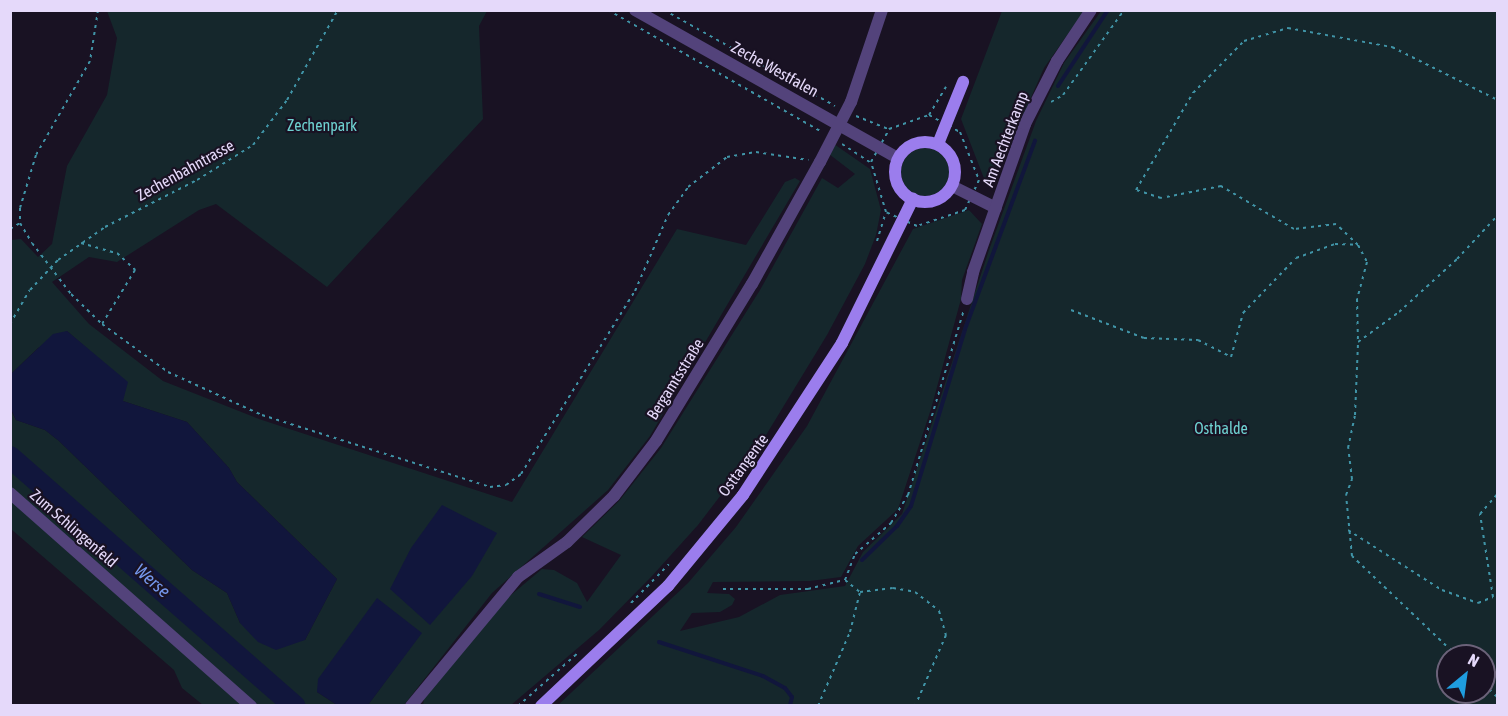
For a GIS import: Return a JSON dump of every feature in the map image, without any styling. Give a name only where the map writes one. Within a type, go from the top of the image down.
[{"type":"street","name":"Zeche Westfalen","points":[[635,10],[898,158]]},
{"type":"street","name":"Bergamtsstraße","points":[[411,705],[518,577],[575,534],[614,496],[656,441],[752,284],[833,138],[846,112],[882,10]]},
{"type":"street","name":"Am Aechterkamp","points":[[952,186],[996,208],[1033,107],[1057,61],[1091,10]]},
{"type":"street","points":[[938,144],[963,82]]},
{"type":"street","points":[[920,142],[938,144],[952,158],[955,177],[952,186],[930,201],[913,199],[898,186],[895,177],[898,158],[920,142]]},
{"type":"street","name":"Osttangente","points":[[541,705],[668,586],[743,495],[842,344],[913,199]]},
{"type":"street","points":[[967,299],[996,208]]},
{"type":"street","name":"Zum Schlingenfeld","points":[[10,494],[251,705]]},
{"type":"path","points":[[98,10],[90,61],[36,155],[20,208],[20,223],[70,294],[102,324],[168,372],[262,415],[490,487],[506,484],[520,474],[634,291],[668,215],[688,187],[728,157],[756,152],[820,162]]},
{"type":"path","name":"Zechenbahntrasse","points":[[10,324],[30,290],[58,260],[81,243],[216,169],[253,145],[287,100],[338,10]]},
{"type":"path","points":[[608,10],[871,162],[886,212],[917,226],[965,210],[979,180],[960,132],[929,115]]},
{"type":"path","points":[[664,10],[846,112],[889,129],[929,115],[946,87]]},
{"type":"path","points":[[1033,107],[1063,95],[1124,10]]},
{"type":"path","points":[[1444,644],[1352,556],[1346,495],[1352,479],[1348,448],[1355,415],[1358,299],[1367,262],[1358,245],[1336,224],[1294,229],[1221,186],[1161,198],[1136,190],[1193,93],[1244,40],[1288,28],[1392,47],[1497,100]]},
{"type":"path","points":[[871,162],[889,129]]},
{"type":"path","points":[[1358,342],[1399,312],[1457,260],[1497,215]]},
{"type":"path","points":[[10,229],[20,223]]},
{"type":"path","points":[[81,243],[117,253],[135,270],[102,324]]},
{"type":"path","points":[[1071,310],[1144,338],[1198,340],[1231,357],[1243,313],[1296,258],[1335,244],[1358,245]]},
{"type":"path","points":[[845,580],[855,554],[891,523],[908,495],[967,299]]},
{"type":"path","points":[[1348,530],[1442,590],[1478,603],[1494,597],[1479,514],[1497,493]]},
{"type":"path","points":[[625,608],[672,560]]},
{"type":"path","points":[[723,590],[808,589],[845,580]]},
{"type":"path","points":[[845,580],[860,592],[893,588],[915,592],[939,611],[945,622],[943,649],[915,705]]},
{"type":"path","points":[[818,705],[850,632],[860,592]]},
{"type":"path","points":[[518,705],[585,646]]},
{"type":"green space","name":"Zechenpark","points":[[107,11],[487,11],[479,26],[483,119],[327,287],[216,204],[199,210],[117,262],[89,257],[52,282],[89,324],[163,381],[259,419],[512,502],[677,229],[746,245],[785,182],[795,178],[800,181],[650,436],[608,490],[492,593],[404,705],[368,705],[421,633],[317,692],[337,705],[258,705],[11,488],[10,409],[16,420],[45,430],[59,441],[192,570],[227,593],[240,623],[305,640],[337,579],[237,482],[229,468],[187,422],[123,401],[89,350],[67,331],[38,348],[11,374],[11,240],[21,239],[38,257],[52,244],[67,166],[107,95],[117,38]]},
{"type":"green space","points":[[1002,11],[1084,11],[1044,68],[995,179],[985,181],[961,119]]},
{"type":"green space","name":"Osthalde","points":[[1101,11],[1497,11],[1497,705],[557,706],[688,583],[736,527],[807,426],[913,229],[969,210],[982,224],[962,280],[961,299],[931,409],[898,509],[858,546],[841,577],[810,581],[713,582],[707,593],[729,594],[735,599],[732,605],[720,612],[692,613],[680,631],[739,617],[780,595],[845,586],[863,552],[902,514],[989,250],[1036,121],[1064,63]]},
{"type":"green space","points":[[834,144],[870,169],[881,210],[876,235],[865,264],[827,335],[763,440],[698,525],[652,576],[599,630],[511,705],[423,706],[424,698],[505,600],[542,569],[554,570],[577,583],[587,602],[621,555],[582,537],[619,501],[661,448],[760,290],[822,178],[838,188],[855,174],[829,154]]},
{"type":"green space","points":[[920,148],[930,148],[942,155],[949,167],[949,177],[942,189],[930,196],[920,196],[905,185],[901,177],[901,167],[912,152]]},
{"type":"green space","points":[[10,500],[244,705],[203,705],[182,688],[174,670],[11,529]]},
{"type":"shaded area","points":[[67,331],[128,382],[123,401],[187,422],[229,468],[237,482],[337,579],[305,640],[276,650],[258,642],[240,623],[227,593],[192,570],[59,441],[45,430],[16,420],[11,409],[11,374],[53,334]]},
{"type":"shaded area","points":[[442,505],[497,533],[472,576],[430,625],[390,589],[411,548]]},
{"type":"shaded area","points":[[377,598],[422,633],[368,705],[337,705],[317,692],[318,679]]},
{"type":"waterway","points":[[1058,86],[1108,10]]},
{"type":"waterway","points":[[862,560],[897,526],[911,506],[965,329],[1035,141]]},
{"type":"waterway","name":"Werse","points":[[10,457],[294,706]]},
{"type":"waterway","points":[[539,594],[580,607]]},
{"type":"waterway","points":[[659,642],[763,676],[785,688],[792,697],[790,706]]}]
